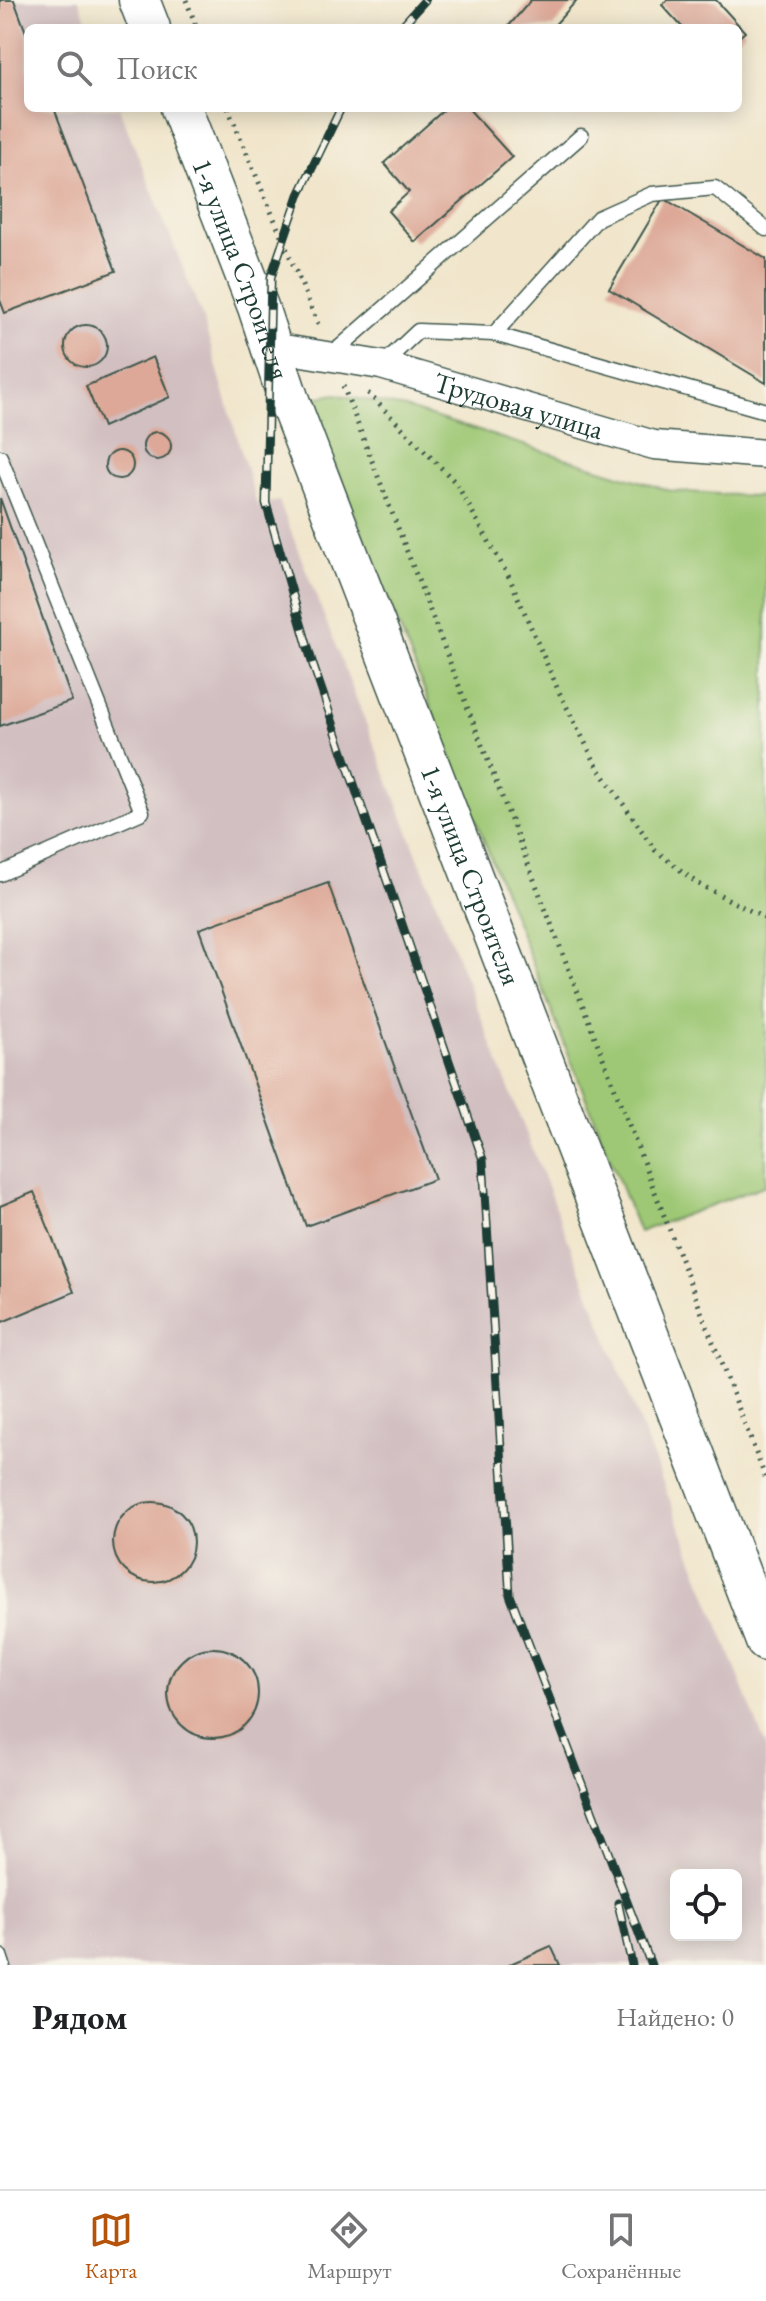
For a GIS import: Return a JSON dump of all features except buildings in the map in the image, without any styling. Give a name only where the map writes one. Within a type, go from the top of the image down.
[{"type":"street","points":[[139,0],[148,24]]},
{"type":"street","name":"1-я улица Строителя","points":[[183,112],[294,413],[766,1641]]},
{"type":"street","name":"Трудовая улица","points":[[272,347],[381,365],[654,445],[766,454]]},
{"type":"lane","points":[[331,355],[581,136]]},
{"type":"lane","points":[[494,334],[598,218],[652,194],[715,188],[766,229]]},
{"type":"lane","points":[[381,365],[418,331],[494,334],[766,411]]},
{"type":"lane","points":[[0,457],[142,812],[0,874]]},
{"type":"lane","points":[[0,1956],[3,1965]]},
{"type":"path","points":[[186,0],[195,24]]},
{"type":"path","points":[[230,112],[331,355],[766,1479]]},
{"type":"path","points":[[331,355],[456,483],[510,579],[559,692],[597,766],[655,850],[697,883],[766,919]]},
{"type":"shaded area","points":[[0,0],[79,0],[88,24],[24,24],[24,112],[121,112],[202,316],[257,505],[279,501],[766,1746],[766,1965],[0,1965]]},
{"type":"green space","points":[[335,394],[405,408],[671,491],[766,497],[766,1185],[639,1232],[309,399]]},
{"type":"railway","points":[[404,24],[425,0]]},
{"type":"railway","points":[[339,112],[299,195],[271,277],[266,503],[313,665],[483,1160],[510,1595],[651,1965]]},
{"type":"railway","points":[[618,1903],[632,1965]]}]
